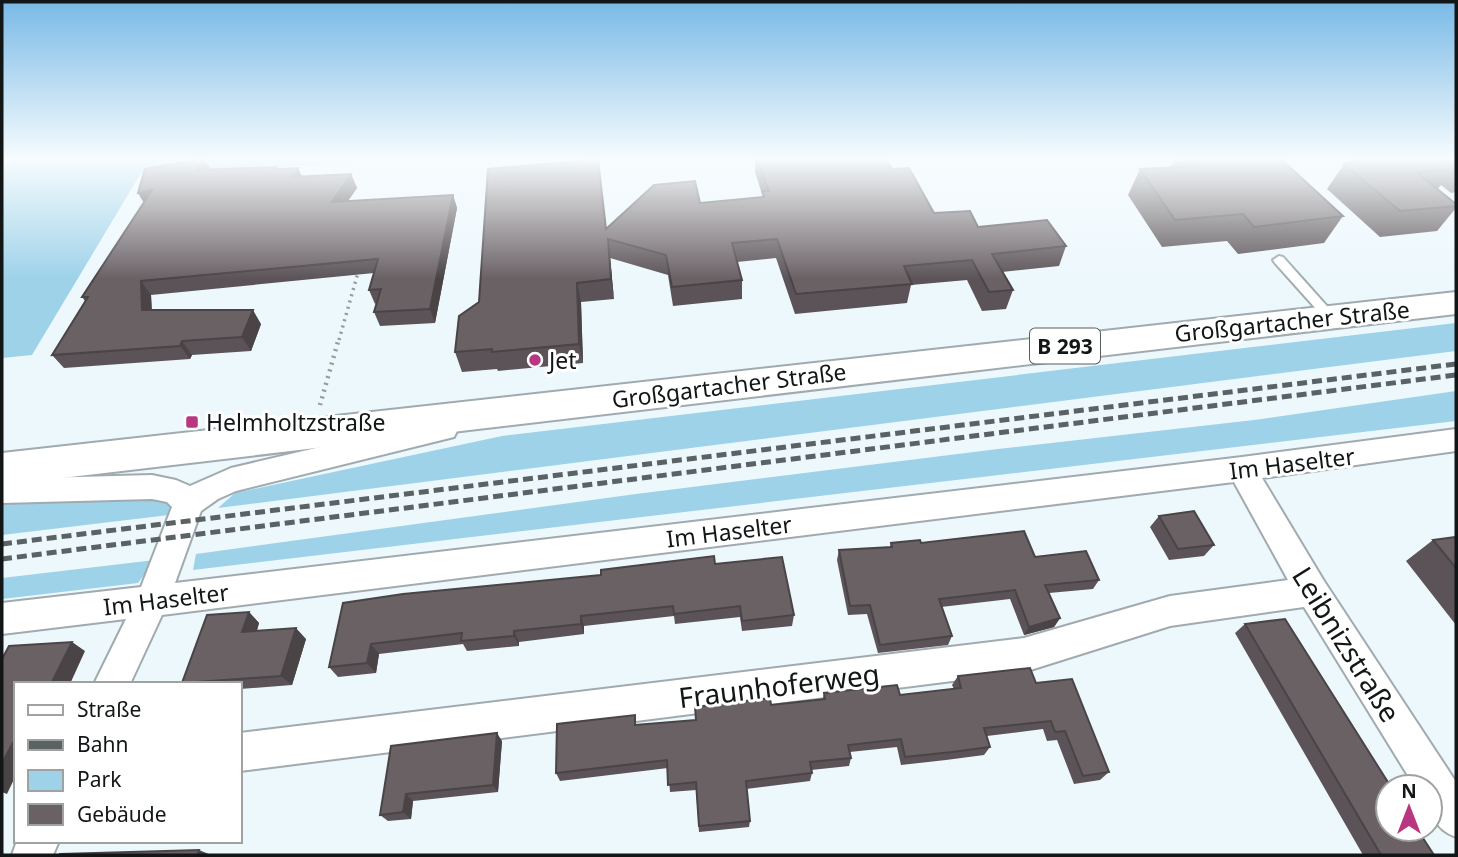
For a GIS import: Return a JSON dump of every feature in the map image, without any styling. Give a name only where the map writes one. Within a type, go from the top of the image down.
[{"type":"main road","name":"Großgartacher Straße","points":[[2,469],[1456,303]]},
{"type":"street","points":[[113,682],[152,601],[188,503],[207,490],[231,480],[460,425],[460,418]]},
{"type":"street","name":"Im Haselter","points":[[2,619],[1241,469],[1456,440]]},
{"type":"street","name":"Leibnizstraße","points":[[1241,469],[1312,591],[1456,817]]},
{"type":"street","points":[[2,491],[152,488],[176,492],[188,503]]},
{"type":"street","name":"Fraunhoferweg","points":[[242,752],[1024,655],[1170,611],[1312,591]]},
{"type":"lane","points":[[1279,260],[1330,317]]},
{"type":"path","points":[[313,433],[363,256]]},
{"type":"green space","points":[[2,199],[125,199],[32,355],[2,358]]},
{"type":"green space","points":[[1456,323],[1456,351],[218,508],[235,493],[502,436]]},
{"type":"green space","points":[[1456,391],[1456,421],[193,570],[196,554],[636,494],[1254,420]]},
{"type":"green space","points":[[2,495],[152,495],[171,503],[169,515],[2,535]]},
{"type":"green space","points":[[155,560],[138,583],[2,599],[2,578]]},
{"type":"building","points":[[146,199],[334,199],[332,202],[452,199],[430,309],[374,312],[381,289],[369,290],[378,259],[141,281],[142,310],[253,310],[242,337],[182,341],[180,346],[52,355],[88,297],[82,297]]},
{"type":"building","points":[[486,199],[603,199],[606,229],[639,199],[699,199],[700,203],[743,199],[926,199],[934,213],[970,211],[978,227],[1047,220],[1066,246],[992,254],[1013,290],[989,292],[972,260],[904,266],[912,284],[796,294],[777,239],[732,243],[742,280],[672,287],[666,255],[608,239],[611,279],[577,283],[579,344],[492,352],[492,349],[455,352],[459,316],[479,302]]},
{"type":"building","points":[[1161,199],[1325,199],[1343,216],[1254,227],[1243,214],[1175,220]]},
{"type":"building","points":[[1386,199],[1450,199],[1456,204],[1456,206],[1400,211]]},
{"type":"building","points":[[1194,511],[1214,545],[1178,549],[1159,516]]},
{"type":"building","points":[[1024,531],[1035,557],[1086,551],[1099,580],[1045,585],[1060,618],[1029,627],[1015,590],[939,599],[952,636],[880,645],[870,605],[850,606],[839,550],[892,547],[891,543],[920,540],[921,543]]},
{"type":"building","points":[[1456,537],[1456,568],[1433,540]]},
{"type":"building","points":[[714,556],[715,564],[782,557],[794,615],[742,621],[740,606],[674,614],[673,606],[581,616],[581,624],[514,631],[514,636],[461,641],[462,633],[371,644],[367,663],[329,667],[343,603],[403,594],[601,575],[601,570]]},
{"type":"building","points":[[249,612],[242,632],[296,628],[281,676],[182,682],[207,615]]},
{"type":"building","points":[[1285,619],[1382,773],[1374,773],[1374,843],[1426,843],[1434,855],[1381,855],[1245,624]]},
{"type":"building","points":[[72,642],[52,682],[14,682],[14,741],[2,763],[2,659],[9,646]]},
{"type":"building","points":[[1030,668],[1036,683],[1072,679],[1109,772],[1083,776],[1065,731],[1055,732],[1051,721],[984,728],[990,747],[952,752],[905,757],[901,739],[848,745],[851,758],[810,762],[812,773],[746,781],[750,821],[699,826],[696,782],[668,785],[667,760],[556,773],[557,724],[635,715],[635,725],[696,720],[695,707],[770,698],[771,705],[825,699],[824,693],[897,685],[900,695],[961,688],[958,676]]},
{"type":"building","points":[[497,733],[493,785],[406,794],[403,812],[380,815],[391,746]]},
{"type":"building","points":[[199,850],[197,855],[59,855],[60,854]]},
{"type":"railway","points":[[2,544],[1456,364]]},
{"type":"railway","points":[[2,559],[1456,375]]},
{"type":"place","name":"Jet","points":[[535,360]]},
{"type":"place","name":"Helmholtzstraße","points":[[192,422]]}]
